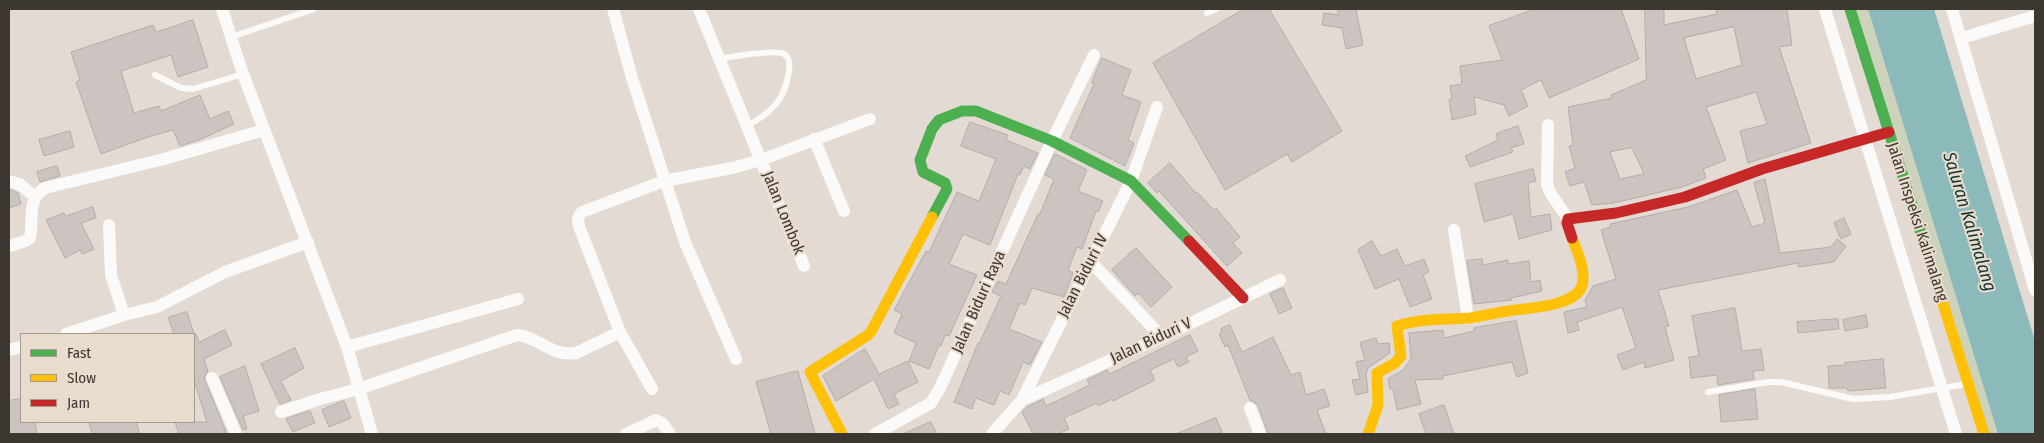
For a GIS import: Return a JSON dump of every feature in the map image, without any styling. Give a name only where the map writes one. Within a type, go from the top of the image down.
[{"type":"street","points":[[222,9],[243,74],[347,347],[372,434]]},
{"type":"street","points":[[613,9],[632,78],[685,242],[736,359]]},
{"type":"street","name":"Jalan Lombok","points":[[699,9],[804,266]]},
{"type":"street","name":"Jalan Inspeksi Kalimalang","points":[[1825,9],[1956,434]]},
{"type":"street","name":"Jalan Inspeksi Kalimalang","points":[[1850,9],[1984,434]]},
{"type":"street","points":[[1952,9],[2035,290]]},
{"type":"street","points":[[1962,38],[2035,16]]},
{"type":"street","name":"Jalan Biduri Raya","points":[[875,434],[931,403],[940,388],[1052,141],[1094,55]]},
{"type":"street","name":"Jalan Biduri IV","points":[[992,434],[1022,400],[1131,181],[1157,107]]},
{"type":"street","points":[[842,434],[810,372],[868,335],[872,330],[947,189],[945,183],[923,172],[920,160],[932,129],[939,120],[962,110],[976,111],[1052,141],[1131,181],[1243,298]]},
{"type":"street","points":[[652,389],[620,332],[577,221],[578,215],[664,181],[732,168],[761,160],[870,119]]},
{"type":"street","points":[[1368,434],[1378,414],[1380,395],[1377,373],[1401,356],[1397,326],[1408,322],[1468,318],[1548,306],[1564,301],[1581,288],[1583,284],[1581,266],[1566,223],[1568,219],[1551,194],[1548,185],[1548,125]]},
{"type":"street","points":[[9,246],[30,238],[32,205],[39,191],[45,188],[164,159],[264,130]]},
{"type":"street","points":[[1568,219],[1616,213],[1684,196],[1762,169],[1889,132]]},
{"type":"street","points":[[814,139],[844,211]]},
{"type":"street","points":[[9,181],[21,185],[35,197]]},
{"type":"street","points":[[109,226],[112,275],[124,315]]},
{"type":"street","points":[[1454,230],[1468,318]]},
{"type":"street","points":[[69,333],[124,315],[157,307],[225,272],[308,242]]},
{"type":"street","points":[[1090,261],[1162,337]]},
{"type":"street","name":"Jalan Biduri V","points":[[1022,400],[1162,337],[1280,280]]},
{"type":"street","points":[[347,347],[518,299]]},
{"type":"street","points":[[281,412],[358,389],[517,335],[534,339],[544,347],[562,354],[568,354],[576,353],[620,332]]},
{"type":"street","points":[[212,378],[236,434]]},
{"type":"street","points":[[1250,408],[1260,434]]},
{"type":"street","points":[[626,434],[656,420],[662,422],[670,434]]},
{"type":"lane","points":[[231,38],[314,9]]},
{"type":"lane","points":[[1207,13],[1216,9]]},
{"type":"lane","points":[[718,59],[778,52],[788,57],[790,63],[788,81],[782,97],[764,116],[747,126]]},
{"type":"lane","points":[[155,75],[181,88],[193,89],[243,74]]},
{"type":"lane","points":[[1708,392],[1769,382],[1781,382],[1854,399],[1890,397],[1968,384]]},
{"type":"green space","points":[[1850,9],[1868,9],[1998,434],[1984,434]]},
{"type":"water","name":"Saluran Kalimalang","points":[[1868,9],[1934,9],[2035,341],[2035,434],[1998,434]]},
{"type":"building","points":[[1244,9],[1269,9],[1342,131],[1292,162],[1287,154],[1225,190],[1153,63]]},
{"type":"building","points":[[1337,9],[1356,9],[1363,45],[1346,49],[1342,28],[1322,25],[1324,13],[1339,15]]},
{"type":"building","points":[[1535,9],[1621,9],[1639,59],[1549,98],[1541,80],[1521,90],[1528,106],[1509,116],[1504,105],[1474,97],[1476,114],[1452,120],[1449,99],[1452,99],[1450,86],[1462,84],[1460,66],[1502,60],[1489,26]]},
{"type":"building","points":[[1645,9],[1664,9],[1664,25],[1717,14],[1716,9],[1787,9],[1792,45],[1779,47],[1811,143],[1748,163],[1740,131],[1767,124],[1756,92],[1706,107],[1726,160],[1703,169],[1706,178],[1682,187],[1614,203],[1592,205],[1584,182],[1570,186],[1565,172],[1575,168],[1569,146],[1573,145],[1568,107],[1612,98],[1611,95],[1646,80]],"holes":[[[1734,27],[1742,65],[1696,79],[1684,38]],[[1632,148],[1644,174],[1620,179],[1610,152]]]},
{"type":"building","points":[[193,20],[208,67],[178,77],[171,55],[121,71],[134,113],[159,106],[161,111],[200,95],[210,119],[228,111],[234,124],[199,140],[180,146],[173,130],[101,154],[76,82],[80,80],[71,52],[153,25],[156,32]]},
{"type":"building","points":[[1102,58],[1131,70],[1122,95],[1141,102],[1128,140],[1134,143],[1125,166],[1070,138],[1094,84],[1092,83]]},
{"type":"building","points":[[970,122],[1008,135],[1006,140],[1038,153],[1030,169],[1024,166],[1020,175],[1018,174],[990,245],[963,234],[949,264],[977,275],[949,336],[945,335],[929,369],[909,361],[916,343],[894,333],[902,314],[894,310],[926,251],[929,252],[957,192],[979,201],[996,159],[961,146]]},
{"type":"building","points":[[1518,126],[1524,144],[1511,148],[1513,152],[1470,167],[1465,156],[1498,140],[1496,134]]},
{"type":"building","points":[[70,131],[74,147],[44,156],[39,140]]},
{"type":"building","points":[[1055,154],[1087,170],[1078,191],[1103,201],[1098,212],[1096,211],[1082,249],[1077,247],[1068,270],[1073,273],[1064,297],[1032,288],[1025,305],[1020,303],[1009,329],[1042,342],[1030,365],[1023,362],[1009,395],[1000,391],[994,405],[976,398],[972,409],[954,402],[978,343],[1001,296],[992,292],[998,281],[1006,284],[1038,214],[1040,214],[1054,179],[1045,175]]},
{"type":"building","points":[[1170,163],[1196,193],[1214,210],[1216,208],[1240,237],[1233,243],[1242,253],[1227,266],[1159,191],[1157,193],[1148,183]]},
{"type":"building","points":[[57,166],[60,176],[40,182],[37,172]]},
{"type":"building","points":[[1533,169],[1536,181],[1528,183],[1531,217],[1550,214],[1552,230],[1519,239],[1513,214],[1484,222],[1475,184]]},
{"type":"building","points":[[1765,179],[1780,253],[1831,247],[1837,239],[1846,246],[1834,262],[1798,267],[1798,263],[1658,290],[1669,326],[1665,327],[1674,360],[1645,368],[1644,362],[1623,370],[1617,355],[1636,348],[1622,307],[1577,322],[1579,330],[1568,333],[1564,312],[1587,307],[1585,300],[1593,286],[1616,279],[1601,230],[1611,227],[1610,224],[1688,207],[1737,190],[1752,227],[1765,223],[1754,183]]},
{"type":"building","points":[[9,189],[18,193],[21,204],[9,208]]},
{"type":"building","points":[[93,207],[96,218],[81,223],[94,249],[82,254],[80,250],[65,258],[46,220],[64,213],[65,216]]},
{"type":"building","points":[[1844,218],[1851,234],[1841,239],[1834,223]]},
{"type":"building","points":[[1372,241],[1381,256],[1397,249],[1405,266],[1424,259],[1429,272],[1423,275],[1432,299],[1410,307],[1399,279],[1375,289],[1358,250]]},
{"type":"building","points":[[1136,248],[1172,287],[1151,307],[1138,293],[1135,296],[1112,270]]},
{"type":"building","points":[[1482,259],[1483,265],[1508,260],[1508,264],[1529,261],[1531,282],[1540,280],[1542,291],[1511,298],[1512,300],[1474,304],[1467,261]]},
{"type":"building","points":[[1283,288],[1292,308],[1279,314],[1270,294]]},
{"type":"building","points":[[1735,308],[1742,351],[1761,349],[1764,370],[1753,371],[1754,379],[1718,385],[1717,375],[1691,378],[1689,357],[1699,356],[1692,316]]},
{"type":"building","points":[[187,312],[194,333],[174,333],[168,318]]},
{"type":"building","points":[[1866,315],[1868,327],[1845,331],[1843,320]]},
{"type":"building","points":[[1838,319],[1839,329],[1798,333],[1797,322]]},
{"type":"building","points":[[1516,321],[1528,373],[1517,377],[1512,362],[1443,376],[1443,379],[1415,380],[1421,404],[1397,410],[1393,389],[1390,389],[1388,379],[1403,370],[1411,359],[1409,333],[1443,330],[1444,338],[1474,331],[1474,328]]},
{"type":"building","points":[[1230,325],[1242,352],[1273,337],[1291,375],[1300,372],[1306,395],[1324,389],[1330,406],[1317,410],[1326,434],[1268,434],[1258,405],[1250,400],[1228,345],[1225,347],[1219,334],[1222,332],[1221,329]]},
{"type":"building","points":[[225,330],[232,345],[204,359],[208,371],[204,378],[227,434],[179,434],[175,423],[207,422],[195,383],[195,334],[199,342]]},
{"type":"building","points":[[1190,335],[1198,351],[1186,357],[1189,362],[1178,367],[1174,359],[1150,370],[1155,380],[1113,401],[1112,399],[1098,406],[1097,403],[1064,418],[1069,429],[1057,434],[1033,434],[1022,412],[1027,407],[1043,399],[1046,406],[1090,385],[1087,380],[1107,370],[1109,374]]},
{"type":"building","points":[[1376,338],[1378,344],[1389,343],[1390,353],[1368,368],[1366,374],[1368,392],[1356,395],[1352,380],[1360,379],[1356,362],[1365,360],[1360,343]]},
{"type":"building","points":[[295,348],[304,368],[281,381],[291,400],[280,404],[261,364]]},
{"type":"building","points":[[865,349],[879,374],[908,361],[918,382],[894,394],[899,404],[888,409],[874,379],[836,401],[823,376]]},
{"type":"building","points":[[1883,359],[1886,388],[1848,391],[1847,388],[1829,388],[1828,366]]},
{"type":"building","points":[[245,366],[259,411],[243,416],[247,429],[243,430],[220,377]]},
{"type":"building","points":[[798,371],[815,434],[771,434],[756,382]]},
{"type":"building","points":[[1755,389],[1758,419],[1721,422],[1719,395]]},
{"type":"building","points":[[20,399],[20,423],[35,423],[37,434],[9,434],[9,401]]},
{"type":"building","points":[[344,401],[351,418],[329,427],[322,410]]},
{"type":"building","points":[[1444,405],[1454,434],[1426,434],[1419,414]]},
{"type":"building","points":[[310,411],[315,423],[293,432],[286,419]]},
{"type":"building","points":[[1216,418],[1222,432],[1216,434],[1176,434]]},
{"type":"building","points":[[931,422],[937,434],[903,434]]},
{"type":"building","points":[[89,423],[136,423],[140,434],[93,434]]},
{"type":"traffic: fast","points":[[1850,9],[1929,259]]},
{"type":"traffic: fast","points":[[932,217],[947,189],[945,183],[923,172],[920,160],[932,129],[939,120],[962,111],[976,111],[1052,141],[1131,181],[1189,241]]},
{"type":"traffic: slow","points":[[842,434],[810,372],[868,335],[872,330],[932,217]]},
{"type":"traffic: slow","points":[[1368,434],[1378,405],[1377,373],[1395,363],[1401,356],[1397,326],[1424,320],[1470,318],[1547,306],[1574,296],[1580,290],[1583,271],[1572,238]]},
{"type":"traffic: slow","points":[[1929,259],[1984,434]]},
{"type":"traffic: jam","points":[[1572,238],[1567,223],[1568,219],[1616,213],[1685,197],[1762,169],[1889,132]]},
{"type":"traffic: jam","points":[[1189,241],[1243,298]]}]
